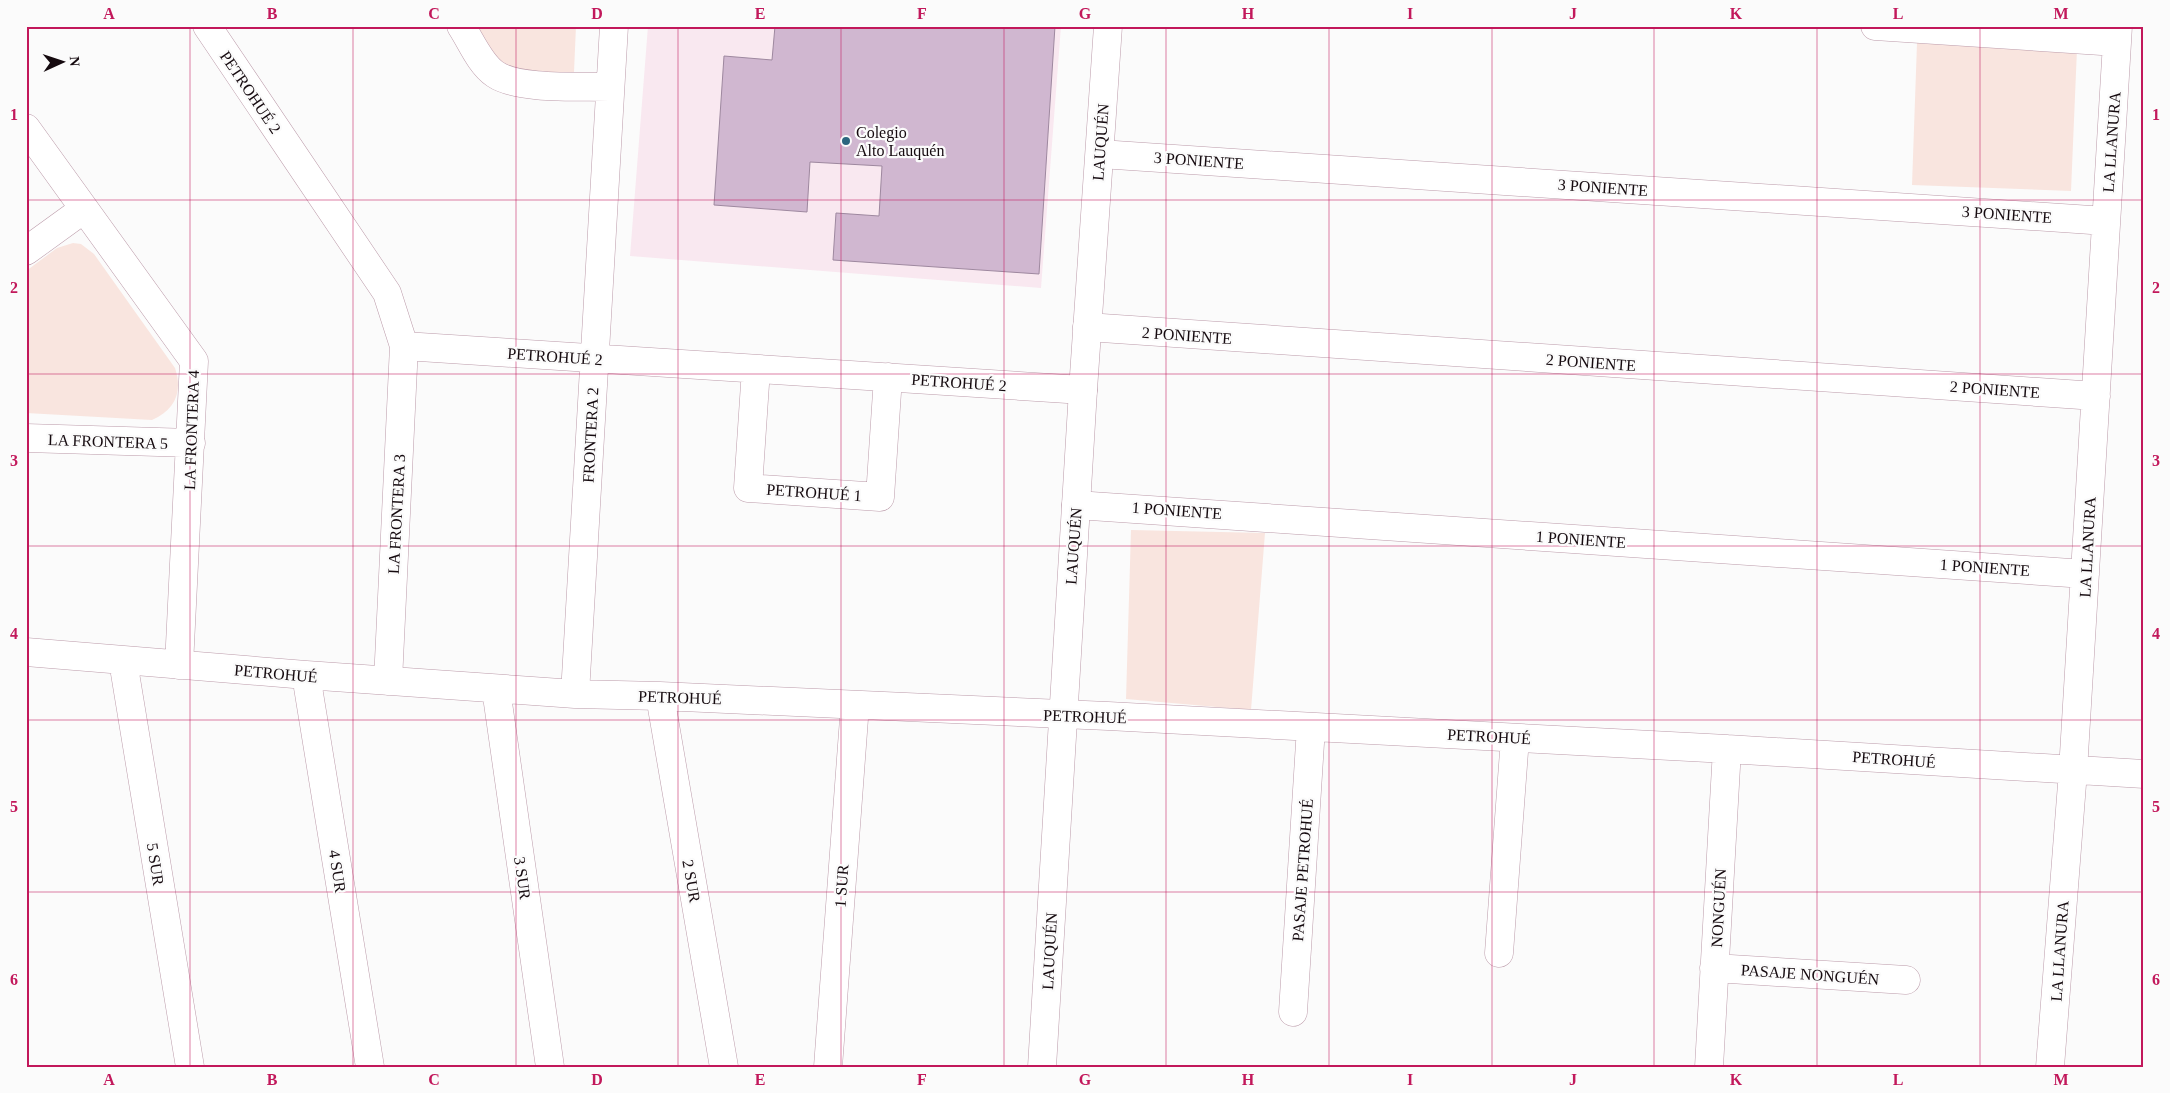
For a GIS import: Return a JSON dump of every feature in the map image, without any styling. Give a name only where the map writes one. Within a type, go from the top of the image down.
[{"type":"street","name":"PETROHUÉ 2","points":[[207,26],[388,293],[404,346],[1083,390]]},
{"type":"street","points":[[461,26],[484,62],[494,74],[505,79],[522,84],[610,87]]},
{"type":"street","name":"FRONTERA 2","points":[[575,694],[614,26]]},
{"type":"street","name":"LAUQUÉN","points":[[1042,1067],[1083,390],[1108,26]]},
{"type":"street","points":[[1875,26],[2118,34]]},
{"type":"street","name":"LA LLANURA","points":[[2050,1067],[2073,771],[2118,34]]},
{"type":"street","name":"LA FRONTERA 4","points":[[26,128],[194,361],[179,665]]},
{"type":"street","name":"3 PONIENTE","points":[[1100,154],[2106,221]]},
{"type":"street","points":[[26,250],[84,209]]},
{"type":"street","name":"2 PONIENTE","points":[[1087,327],[2096,396]]},
{"type":"street","name":"LA FRONTERA 3","points":[[388,681],[404,346]]},
{"type":"street","name":"PETROHUÉ 1","points":[[756,369],[748,488],[880,497],[888,377]]},
{"type":"street","name":"LA FRONTERA 5","points":[[26,438],[191,443]]},
{"type":"street","name":"1 PONIENTE","points":[[1076,505],[2085,574]]},
{"type":"street","name":"PETROHUÉ","points":[[26,652],[306,675],[575,694],[660,696],[1311,727],[2144,774]]},
{"type":"street","name":"5 SUR","points":[[123,661],[190,1067]]},
{"type":"street","name":"4 SUR","points":[[306,675],[370,1067]]},
{"type":"street","name":"3 SUR","points":[[496,689],[550,1067]]},
{"type":"street","name":"2 SUR","points":[[660,696],[724,1067]]},
{"type":"street","name":"1 SUR","points":[[828,1067],[855,705]]},
{"type":"street","name":"PASAJE PETROHUÉ","points":[[1293,1012],[1311,727]]},
{"type":"street","points":[[1499,953],[1515,738]]},
{"type":"street","name":"NONGUÉN","points":[[1709,1067],[1727,749]]},
{"type":"street","name":"PASAJE NONGUÉN","points":[[1714,968],[1906,980]]},
{"type":"shaded area","points":[[474,26],[576,26],[574,72],[524,72],[497,61]]},
{"type":"shaded area","name":"Colegio Alto Lauquén","points":[[648,26],[1061,26],[1041,288],[630,256]]},
{"type":"shaded area","points":[[1917,43],[2077,49],[2071,191],[1912,185]]},
{"type":"shaded area","points":[[73,243],[81,244],[94,254],[175,368],[178,385],[175,399],[166,411],[152,420],[26,413],[26,271],[57,248]]},
{"type":"shaded area","points":[[1131,530],[1265,533],[1251,710],[1126,699]]},
{"type":"building","name":"Colegio Alto Lauquén","points":[[775,26],[1055,26],[1039,274],[833,260],[836,213],[879,216],[882,166],[810,162],[807,212],[714,205],[724,56],[772,60]]},
{"type":"place","name":"Colegio Alto Lauquén","points":[[846,141]]}]
